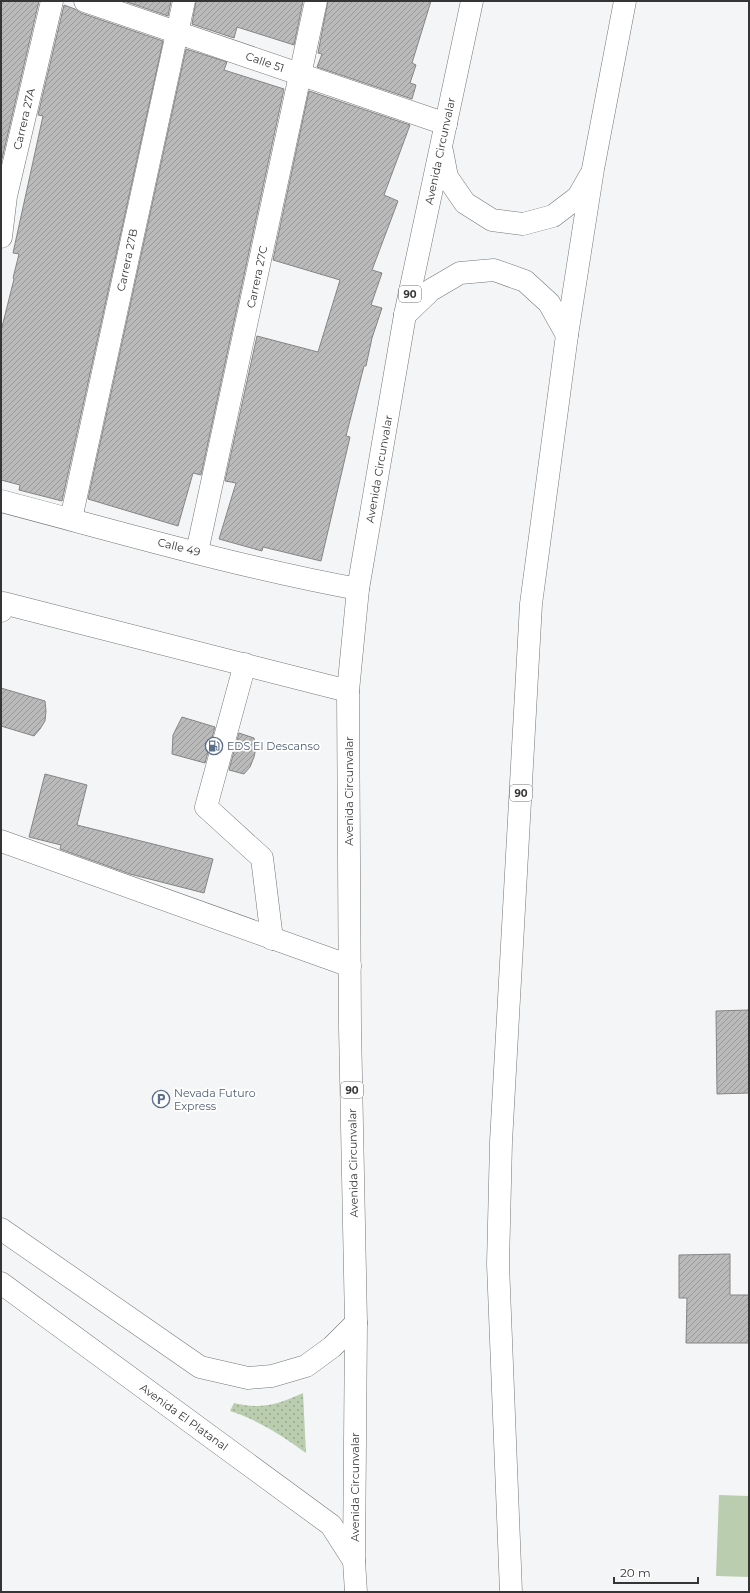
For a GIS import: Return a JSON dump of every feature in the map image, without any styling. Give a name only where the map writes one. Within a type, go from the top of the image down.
[{"type":"main road","name":"Carrera 27A","points":[[1,237],[6,196],[52,1]]},
{"type":"main road","name":"Calle 51","points":[[85,1],[446,124]]},
{"type":"main road","name":"Carrera 27B","points":[[71,519],[184,1]]},
{"type":"main road","name":"Carrera 27C","points":[[197,552],[316,1]]},
{"type":"main road","name":"Avenida Circunvalar","points":[[356,1592],[354,1561],[356,1323],[350,966],[348,691],[358,589],[405,315],[472,1]]},
{"type":"main road","name":"90","points":[[511,1592],[498,1264],[501,1142],[531,604],[566,335],[594,169],[625,1]]},
{"type":"main road","points":[[441,146],[447,177],[465,203],[492,220],[523,224],[553,216],[578,197],[594,169]]},
{"type":"main road","points":[[405,315],[431,290],[460,273],[494,270],[525,281],[549,303],[566,335]]},
{"type":"main road","name":"Calle 49","points":[[1,501],[197,552],[324,583],[358,589]]},
{"type":"main road","points":[[1,611],[3,603],[348,691]]},
{"type":"main road","points":[[245,664],[206,807],[262,858],[272,939]]},
{"type":"main road","points":[[1,841],[350,966]]},
{"type":"main road","points":[[1,1229],[200,1367],[248,1378],[272,1376],[306,1366],[332,1347],[356,1323]]},
{"type":"main road","name":"Avenida El Platanal","points":[[1,1283],[331,1524],[354,1561]]},
{"type":"green space","points":[[303,1393],[306,1453],[270,1429],[230,1411],[234,1403],[253,1406],[270,1405]]},
{"type":"green space","points":[[719,1495],[749,1496],[749,1577],[716,1576]]},
{"type":"building","points":[[1,1],[39,1],[1,163]]},
{"type":"building","points":[[124,1],[171,1],[168,16]]},
{"type":"building","points":[[196,1],[303,1],[294,45],[237,27],[234,38],[192,24]]},
{"type":"building","points":[[328,1],[431,1],[412,63],[416,65],[410,83],[416,85],[412,99],[317,67],[322,54],[318,53]]},
{"type":"building","points":[[64,5],[81,13],[163,41],[62,501],[19,490],[20,485],[1,480],[1,331],[19,254],[13,253],[43,116],[38,115]]},
{"type":"building","points":[[186,49],[227,62],[224,70],[284,89],[201,475],[193,473],[178,526],[88,499]]},
{"type":"building","points":[[309,91],[410,125],[384,195],[398,201],[372,270],[382,273],[371,305],[382,308],[372,338],[366,366],[364,366],[346,436],[350,437],[321,561],[263,547],[262,551],[219,539],[236,483],[225,481],[257,336],[318,352],[340,280],[273,260]]},
{"type":"building","points":[[1,688],[45,701],[45,721],[34,736],[1,726]]},
{"type":"building","points":[[182,717],[215,727],[205,763],[172,754],[173,735]]},
{"type":"building","points":[[239,733],[254,738],[256,748],[250,767],[244,774],[229,770]]},
{"type":"building","points":[[45,774],[87,785],[77,825],[213,859],[204,893],[130,874],[60,849],[61,845],[29,837]]},
{"type":"building","points":[[749,1010],[749,1093],[717,1094],[716,1011]]},
{"type":"building","points":[[730,1254],[730,1295],[749,1295],[749,1343],[686,1343],[687,1298],[679,1298],[679,1255]]},
{"type":"place","name":"EDS El Descanso","points":[[214,746]]},
{"type":"place","name":"Nevada Futuro Express","points":[[161,1099]]}]
